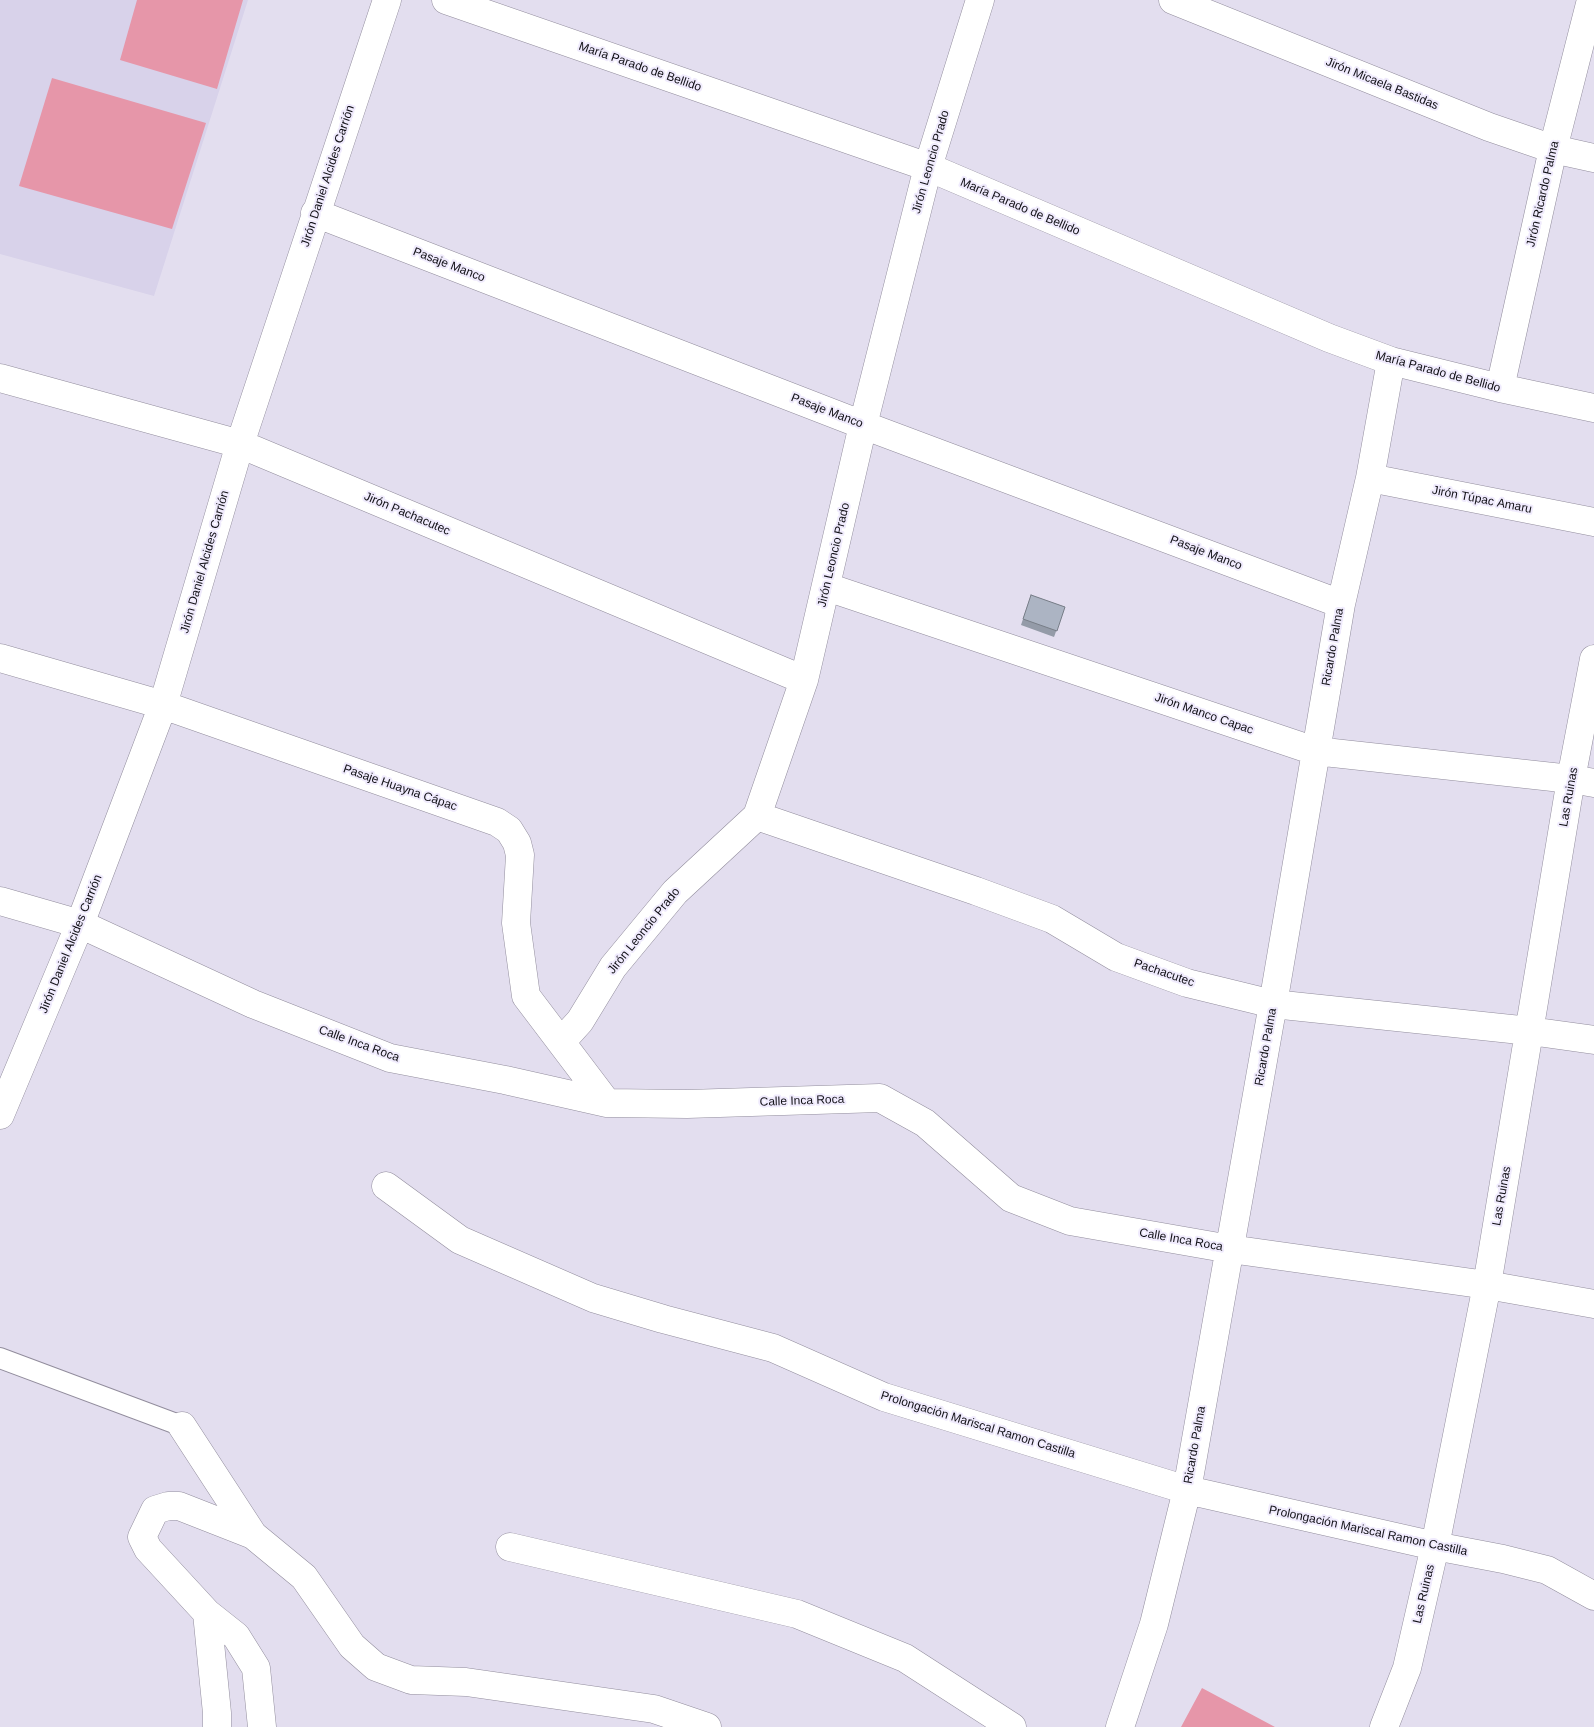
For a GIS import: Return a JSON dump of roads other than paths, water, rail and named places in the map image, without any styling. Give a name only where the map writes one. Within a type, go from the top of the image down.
[{"type":"street","name":"Jirón Daniel Alcides Carrión","points":[[0,1115],[80,924],[163,705],[240,444],[387,0]]},
{"type":"street","name":"María Parado de Bellido","points":[[446,0],[928,167],[1329,338],[1391,362],[1594,408]]},
{"type":"street","name":"Jirón Leoncio Prado","points":[[561,1042],[580,1021],[613,967],[675,892],[757,816],[804,680],[863,425],[928,167],[980,0]]},
{"type":"street","name":"Jirón Micaela Bastidas","points":[[1173,0],[1489,127],[1553,149],[1594,158]]},
{"type":"street","name":"Jirón Ricardo Palma","points":[[1500,388],[1553,149],[1591,0]]},
{"type":"street","name":"Pasaje Manco","points":[[315,213],[863,425],[1341,604]]},
{"type":"street","name":"Ricardo Palma","points":[[1120,1727],[1154,1624],[1187,1490],[1273,1004],[1341,604],[1370,478],[1391,362]]},
{"type":"street","name":"Jirón Pachacutec","points":[[0,378],[240,444],[804,680]]},
{"type":"street","name":"Jirón Túpac Amaru","points":[[1370,478],[1594,522]]},
{"type":"street","name":"Jirón Manco Capac","points":[[827,587],[1315,751],[1583,781]]},
{"type":"street","name":"Pasaje Huayna Cápac","points":[[0,658],[163,705],[497,822],[509,830],[517,843],[520,855],[516,922],[526,996],[607,1103]]},
{"type":"street","name":"Las Ruinas","points":[[1384,1727],[1407,1668],[1435,1546],[1487,1285],[1530,1031],[1583,781],[1594,659]]},
{"type":"street","name":"Pachacutec","points":[[757,816],[1052,919],[1116,957],[1187,983],[1273,1004],[1530,1031],[1594,1040]]},
{"type":"street","name":"Calle Inca Roca","points":[[0,901],[80,924],[253,1004],[390,1058],[505,1080],[607,1103],[687,1104],[880,1098],[926,1123],[1011,1198],[1070,1221],[1230,1249],[1487,1285],[1594,1304]]},
{"type":"street","name":"Prolongación Mariscal Ramon Castilla","points":[[386,1186],[460,1240],[593,1298],[663,1320],[773,1348],[884,1397],[1187,1490],[1547,1570],[1594,1596]]},
{"type":"street","points":[[182,1426],[253,1535],[304,1577],[352,1646],[376,1667],[411,1680],[466,1682],[654,1709],[707,1727]]},
{"type":"street","points":[[253,1535],[179,1506],[168,1506],[156,1510],[142,1537],[148,1549],[207,1613],[236,1636],[256,1668],[262,1727]]},
{"type":"street","points":[[510,1547],[797,1614],[905,1658],[1012,1727]]},
{"type":"street","points":[[207,1613],[217,1727]]},
{"type":"lane","points":[[0,1358],[182,1426]]}]
